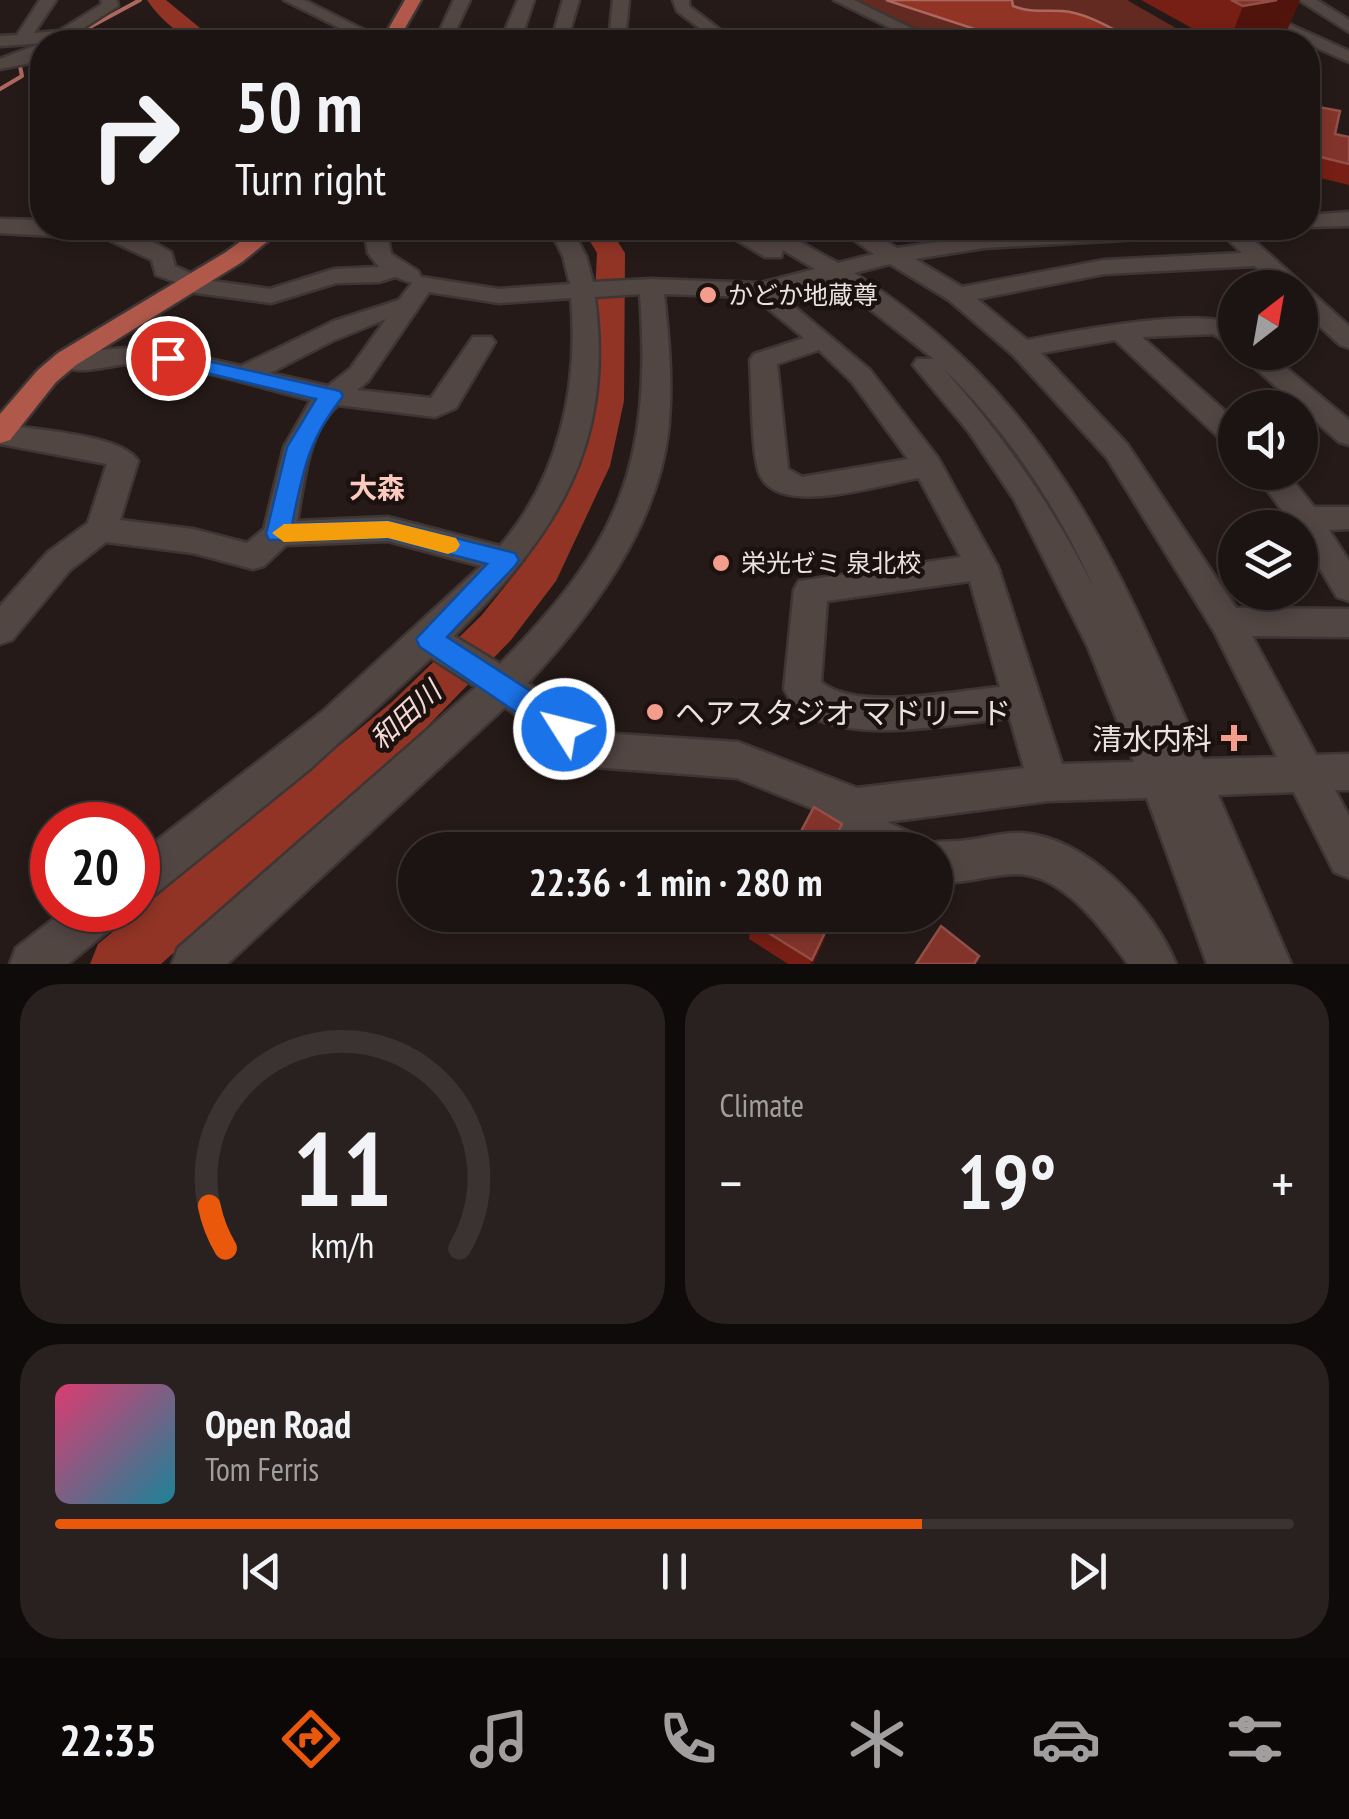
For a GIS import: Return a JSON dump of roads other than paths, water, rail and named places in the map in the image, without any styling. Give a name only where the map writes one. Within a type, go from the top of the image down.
[{"type":"main road","points":[[397,30],[413,0]]},
{"type":"main road","points":[[0,433],[47,376],[67,359],[256,240]]},
{"type":"street","points":[[22,39],[48,0]]},
{"type":"street","points":[[71,30],[110,6],[108,0]]},
{"type":"street","points":[[270,0],[331,30]]},
{"type":"street","points":[[292,0],[355,30]]},
{"type":"street","points":[[448,30],[462,0]]},
{"type":"street","points":[[516,30],[526,0]]},
{"type":"street","points":[[562,30],[571,0]]},
{"type":"street","points":[[620,30],[621,0]]},
{"type":"street","points":[[681,0],[682,8],[712,30]]},
{"type":"street","points":[[842,0],[905,30]]},
{"type":"street","points":[[1237,0],[1289,30]]},
{"type":"street","points":[[1306,0],[1349,26]]},
{"type":"street","points":[[1331,16],[1349,12]]},
{"type":"street","points":[[0,41],[30,39]]},
{"type":"street","points":[[1320,44],[1349,57]]},
{"type":"street","points":[[0,64],[30,56]]},
{"type":"street","points":[[1320,221],[1349,219]]},
{"type":"street","points":[[0,226],[30,227]]},
{"type":"street","points":[[138,240],[162,256],[164,270],[192,283],[271,296],[334,276],[380,274],[398,269]]},
{"type":"street","points":[[374,240],[382,260],[423,284],[499,296],[648,286],[760,290],[897,255],[1001,240]]},
{"type":"street","points":[[160,864],[339,723],[432,641],[507,560],[554,493],[572,443],[581,399],[586,317],[568,240]]},
{"type":"street","points":[[753,240],[828,274]]},
{"type":"street","points":[[777,240],[941,351],[998,410],[1052,482],[1127,620],[1229,964]]},
{"type":"street","points":[[870,240],[958,295],[1022,349],[1118,451],[1226,622],[1349,858]]},
{"type":"street","points":[[1241,240],[1273,270]]},
{"type":"street","points":[[958,295],[1104,267],[1262,260]]},
{"type":"street","points":[[0,630],[65,555],[84,538],[102,530],[194,541],[252,557],[278,534],[298,447],[321,406],[359,375],[423,284]]},
{"type":"street","points":[[194,964],[501,684],[604,560],[643,480],[654,429],[658,372],[648,286]]},
{"type":"street","points":[[760,290],[823,340],[860,376],[927,466],[982,567],[1048,783]]},
{"type":"street","points":[[245,374],[330,332],[380,311],[405,306]]},
{"type":"street","points":[[1318,311],[1349,340]]},
{"type":"street","points":[[1022,349],[1120,331],[1218,326]]},
{"type":"street","points":[[1120,331],[1218,420]]},
{"type":"street","points":[[823,340],[763,360],[773,472],[784,484],[802,488],[927,466]]},
{"type":"street","points":[[67,359],[85,362],[127,356],[168,358],[333,396],[436,408],[446,402],[482,342]]},
{"type":"street","points":[[1271,370],[1349,435]]},
{"type":"street","points":[[0,433],[102,451],[123,461],[102,530]]},
{"type":"street","points":[[1283,490],[1299,510]]},
{"type":"street","points":[[1318,519],[1349,518]]},
{"type":"street","points":[[278,534],[388,530],[507,560]]},
{"type":"street","points":[[1318,538],[1349,588]]},
{"type":"street","points":[[982,567],[811,590],[802,689],[828,708],[871,714],[1023,701]]},
{"type":"street","points":[[1226,622],[1349,623]]},
{"type":"street","points":[[432,641],[594,750],[738,760],[857,807],[1048,783],[1349,772]]},
{"type":"street","points":[[1176,781],[1270,964]]},
{"type":"street","points":[[833,797],[834,811],[864,832]]},
{"type":"street","points":[[953,865],[1022,852],[1048,860],[1082,880],[1130,930],[1154,964]]},
{"type":"street","points":[[32,964],[72,932]]},
{"type":"waterway","points":[[84,30],[140,0]]},
{"type":"waterway","name":"和田川","points":[[156,0],[166,13],[190,30]]},
{"type":"waterway","points":[[0,89],[22,76],[20,66],[27,62]]},
{"type":"waterway","name":"和田川","points":[[118,964],[408,716],[496,628],[542,570],[592,466],[607,401],[611,253],[603,240]]},
{"type":"place","name":"かどか地蔵尊","points":[[708,295]]},
{"type":"place","name":"栄光ゼミ 泉北校","points":[[721,563]]},
{"type":"place","name":"ヘアスタジオ マドリード","points":[[655,712]]},
{"type":"place","name":"清水内科","points":[[1234,738]]},
{"type":"district","name":"大森","points":[[377,487]]}]
